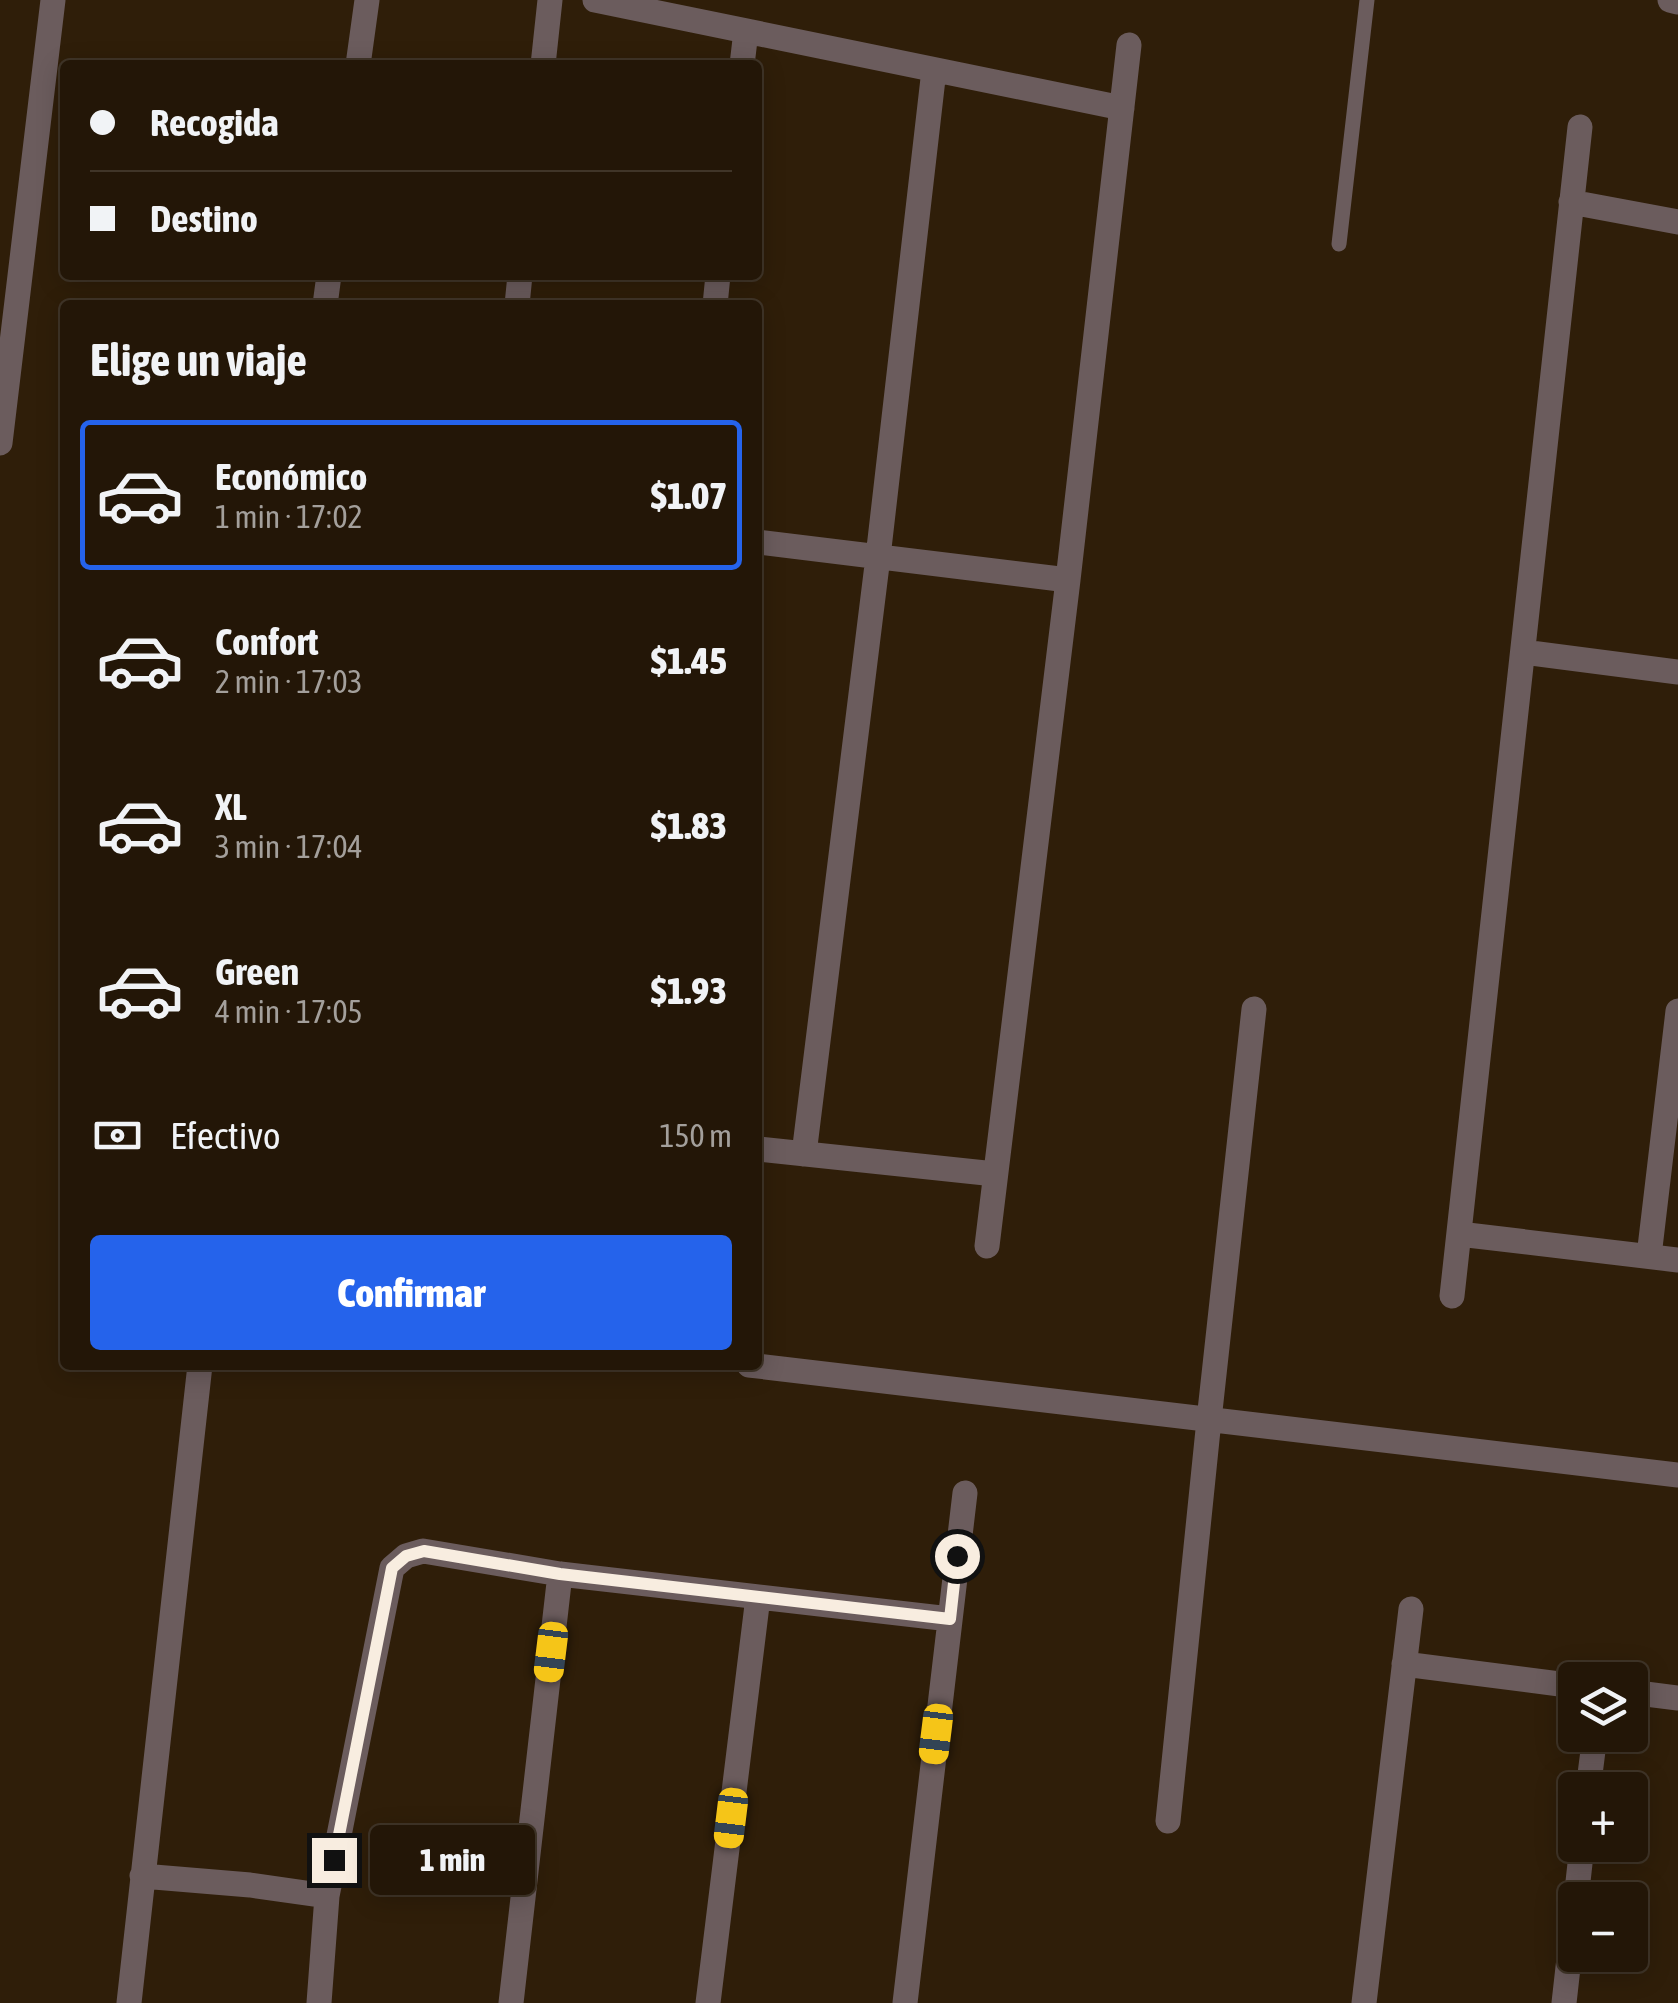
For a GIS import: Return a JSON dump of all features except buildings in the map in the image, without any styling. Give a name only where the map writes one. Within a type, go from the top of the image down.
[{"type":"street","points":[[0,443],[53,0]]},
{"type":"street","points":[[359,60],[367,0]]},
{"type":"street","points":[[544,60],[550,0]]},
{"type":"street","points":[[594,0],[1122,108]]},
{"type":"street","points":[[1670,0],[1678,2]]},
{"type":"street","points":[[743,60],[746,31]]},
{"type":"street","points":[[986,1246],[1130,45]]},
{"type":"street","points":[[804,1154],[934,70]]},
{"type":"street","points":[[1452,1296],[1580,127]]},
{"type":"street","points":[[1571,202],[1678,222]]},
{"type":"street","points":[[762,542],[1068,580]]},
{"type":"street","points":[[1522,652],[1678,672]]},
{"type":"street","points":[[1168,1821],[1254,1009]]},
{"type":"street","points":[[1650,1256],[1678,1011]]},
{"type":"street","points":[[762,1149],[995,1174]]},
{"type":"street","points":[[1459,1234],[1678,1260]]},
{"type":"street","points":[[762,1367],[1678,1476]]},
{"type":"street","points":[[130,2003],[199,1370]]},
{"type":"street","points":[[906,2003],[964,1493]]},
{"type":"street","points":[[319,2003],[328,1896],[392,1568],[406,1556],[424,1551],[560,1574],[950,1619]]},
{"type":"street","points":[[511,2003],[560,1574]]},
{"type":"street","points":[[708,2003],[758,1597]]},
{"type":"street","points":[[1364,2003],[1411,1609]]},
{"type":"street","points":[[1404,1664],[1558,1684]]},
{"type":"street","points":[[1648,1694],[1678,1698]]},
{"type":"street","points":[[142,1876],[328,1896]]},
{"type":"street","points":[[1564,2003],[1567,1972]]},
{"type":"lane","points":[[1340,244],[1366,0]]},
{"type":"route","points":[[334,1860],[392,1568],[406,1556],[424,1551],[560,1574],[950,1619],[957,1556]]}]
